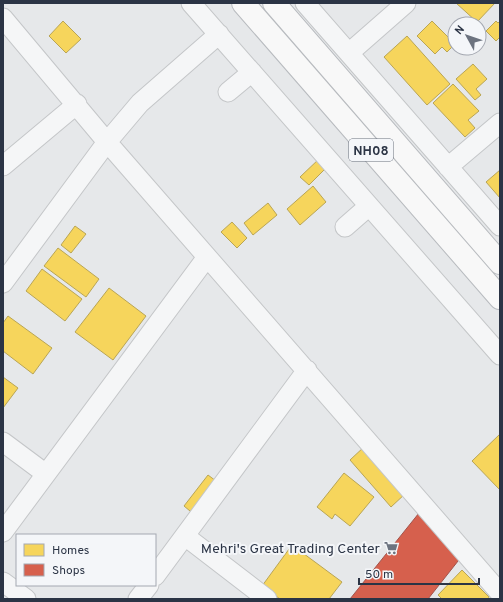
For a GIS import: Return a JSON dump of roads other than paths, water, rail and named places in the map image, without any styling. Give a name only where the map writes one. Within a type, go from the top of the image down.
[{"type":"highway","name":"NH08","points":[[243,3],[500,298]]},
{"type":"highway","name":"NH08","points":[[274,3],[500,263]]},
{"type":"street","points":[[191,3],[500,355]]},
{"type":"street","points":[[305,3],[500,226]]},
{"type":"street","points":[[349,53],[406,3]]},
{"type":"street","points":[[3,18],[207,257],[500,593]]},
{"type":"street","points":[[3,283],[108,142],[140,103],[219,34]]},
{"type":"street","points":[[228,92],[252,72]]},
{"type":"street","points":[[3,166],[77,104]]},
{"type":"street","points":[[448,168],[500,123]]},
{"type":"street","points":[[345,226],[369,206]]},
{"type":"street","points":[[3,532],[207,257]]},
{"type":"street","points":[[156,575],[307,370]]},
{"type":"street","points":[[3,442],[46,474]]},
{"type":"street","points":[[185,536],[267,599]]},
{"type":"street","points":[[3,582],[26,599]]},
{"type":"street","points":[[138,599],[147,586]]},
{"type":"place","name":"Mehri's Great Trading Center","points":[[391,548]]}]
